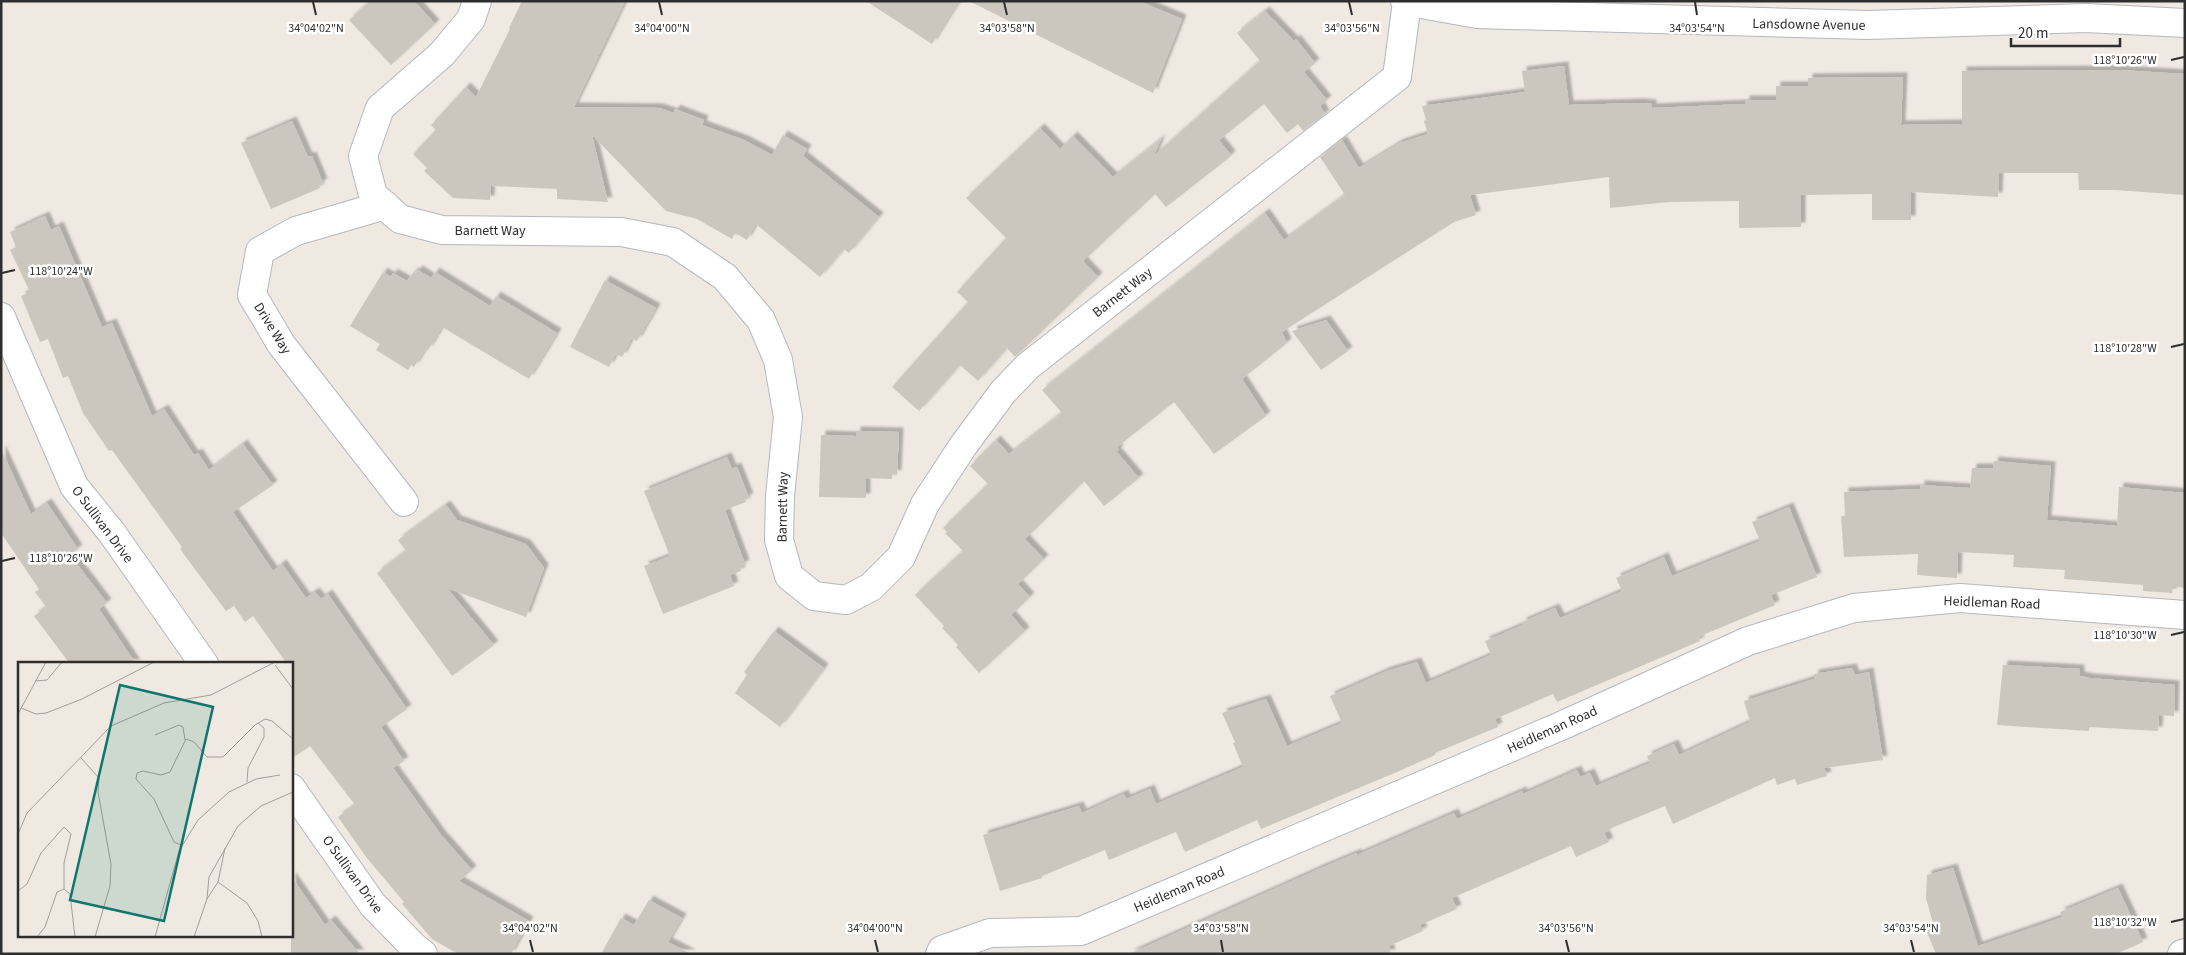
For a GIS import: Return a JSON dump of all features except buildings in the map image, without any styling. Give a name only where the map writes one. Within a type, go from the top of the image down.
[{"type":"street","name":"Barnett Way","points":[[477,1],[471,18],[442,54],[380,108],[363,156],[373,195],[400,219],[442,230],[621,232],[673,242],[725,277],[760,320],[778,360],[788,417],[780,496],[779,540],[789,576],[814,596],[846,600],[871,587],[901,556],[925,504],[958,454],[1003,392],[1028,366],[1397,77],[1406,2]]},
{"type":"street","name":"Lansdowne Avenue","points":[[1406,2],[1477,14],[1858,25],[2086,18],[2185,22]]},
{"type":"street","name":"Drive Way","points":[[385,206],[296,231],[260,251],[252,295],[281,344],[404,502]]},
{"type":"street","name":"O Sullivan Drive","points":[[1,317],[74,486],[112,533],[203,662]]},
{"type":"street","name":"Heidleman Road","points":[[940,954],[942,950],[990,933],[1081,931],[1561,726],[1748,641],[1854,608],[1960,598],[2185,615]]},
{"type":"street","name":"O Sullivan Drive","points":[[292,789],[373,905],[423,954]]}]
